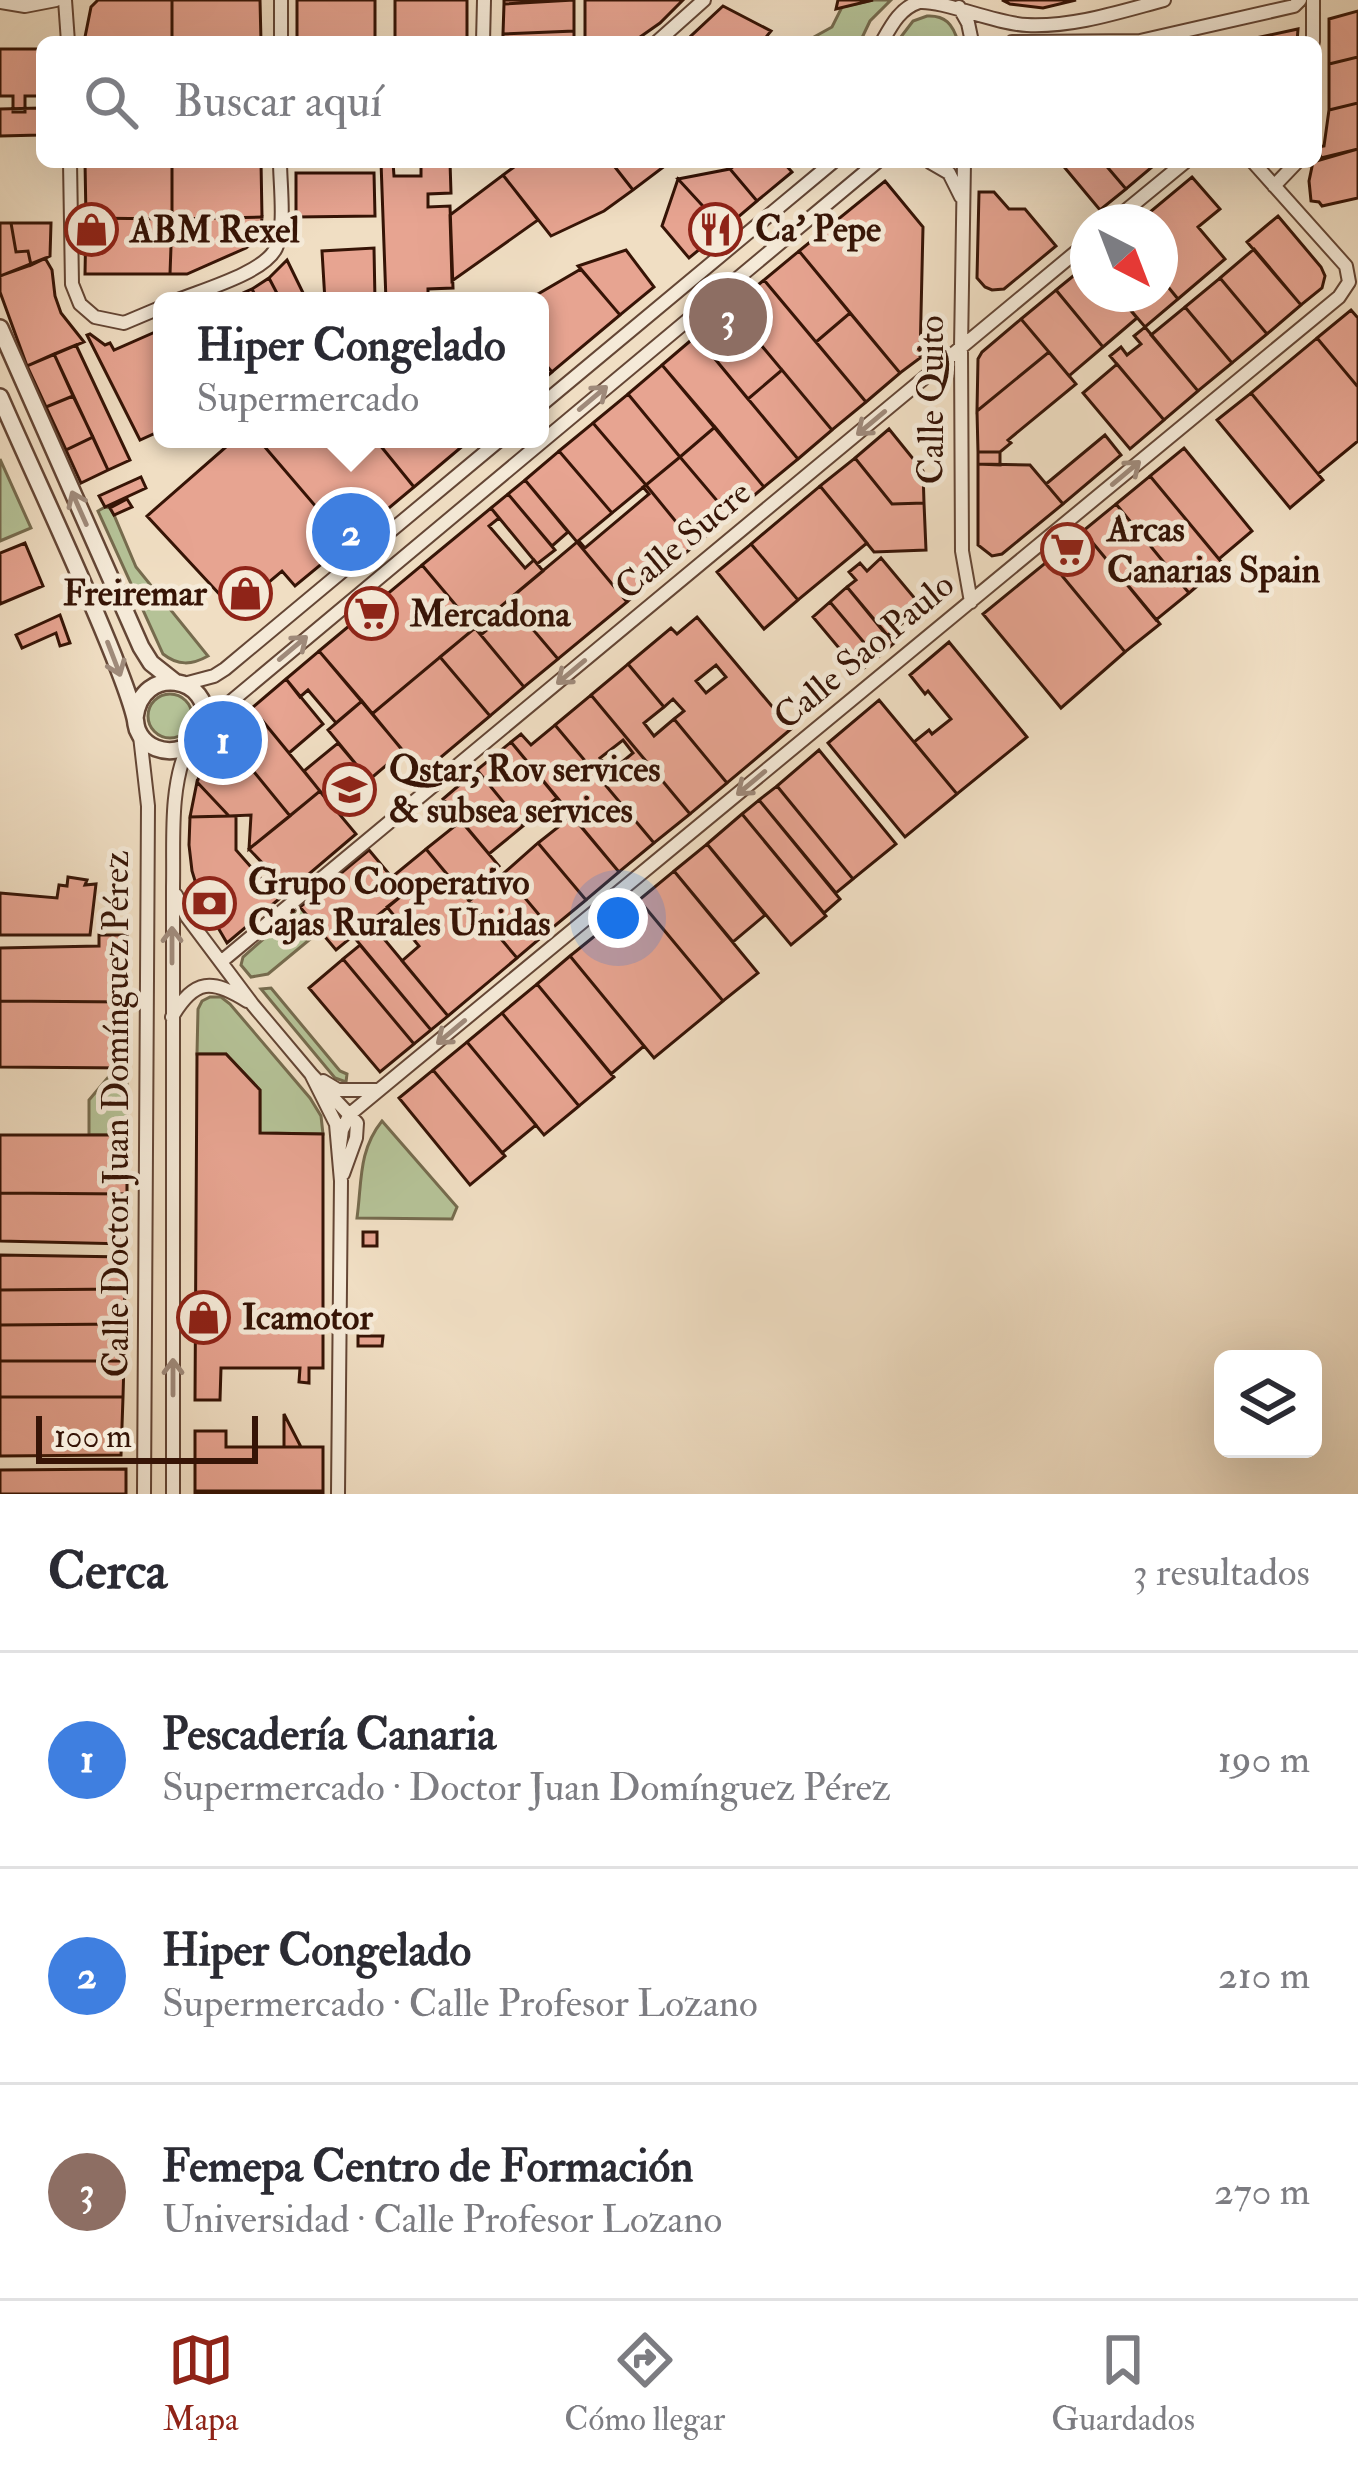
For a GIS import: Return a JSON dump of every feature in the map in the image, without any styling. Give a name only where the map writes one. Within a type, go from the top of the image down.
[{"type":"street","points":[[1,4],[25,6],[60,0],[67,36]]},
{"type":"street","points":[[280,36],[281,0]]},
{"type":"street","points":[[483,36],[484,0]]},
{"type":"street","points":[[664,36],[704,0]]},
{"type":"street","points":[[886,36],[898,16],[921,1],[958,4],[979,16],[1025,25],[1084,21],[1164,0]]},
{"type":"street","points":[[1162,36],[1294,6],[1300,0]]},
{"type":"street","points":[[1313,0],[1313,36]]},
{"type":"street","points":[[958,4],[971,36]]},
{"type":"street","points":[[70,168],[72,284],[80,304],[95,316],[124,322],[153,311]]},
{"type":"street","points":[[198,292],[253,270],[275,252],[280,234],[280,168]]},
{"type":"street","points":[[549,398],[825,168]]},
{"type":"street","points":[[549,436],[870,168]]},
{"type":"street","points":[[940,168],[949,173],[962,198]]},
{"type":"street","name":"Calle Quito","points":[[957,168],[962,198]]},
{"type":"street","name":"Calle Quito","points":[[964,168],[962,551],[971,602]]},
{"type":"street","points":[[1134,204],[1178,168]]},
{"type":"street","points":[[1258,168],[1274,186],[1294,168]]},
{"type":"street","name":"Calle Sao Paulo","points":[[350,1114],[1339,297],[1349,282],[1346,266],[1274,186]]},
{"type":"street","name":"Calle Sucre","points":[[222,961],[1070,257]]},
{"type":"street","points":[[0,328],[141,647],[157,669],[201,700],[204,724],[188,746],[167,752],[140,735],[114,658],[0,397]]},
{"type":"street","points":[[135,718],[136,706],[150,688],[214,676],[225,669],[490,448]]},
{"type":"street","points":[[204,724],[535,448]]},
{"type":"street","name":"Calle Doctor Juan Domínguez Pérez","points":[[140,735],[148,806],[144,1494]]},
{"type":"street","name":"Calle Doctor Juan Domínguez Pérez","points":[[173,1494],[173,887],[175,807],[188,746]]},
{"type":"street","points":[[173,887],[187,917],[253,1005],[357,1123],[341,1181]]},
{"type":"street","points":[[172,1018],[184,997],[205,986],[222,986],[253,1005]]},
{"type":"street","points":[[311,1074],[338,1090],[380,1090]]},
{"type":"street","points":[[311,1074],[336,1124],[341,1181],[338,1494]]},
{"type":"street","points":[[338,1154],[350,1114]]},
{"type":"green space","points":[[891,0],[870,21],[863,36],[816,36],[832,27],[842,7]]},
{"type":"green space","points":[[939,17],[956,36],[902,36],[913,21]]},
{"type":"green space","points":[[0,459],[31,528],[0,541]]},
{"type":"green space","points":[[105,507],[114,515],[136,567],[208,656],[185,663],[163,654],[98,511]]},
{"type":"green space","points":[[170,694],[186,700],[192,716],[186,732],[170,738],[154,732],[148,716],[154,700]]},
{"type":"green space","points":[[300,907],[320,931],[268,974],[251,977],[241,965],[243,957]]},
{"type":"green space","points":[[271,988],[347,1074],[346,1082],[335,1078],[261,989]]},
{"type":"green space","points":[[210,997],[221,997],[230,1004],[310,1098],[321,1116],[323,1134],[260,1133],[260,1090],[226,1054],[197,1054],[198,1009]]},
{"type":"green space","points":[[116,1068],[127,1068],[127,1135],[89,1135],[89,1100]]},
{"type":"green space","points":[[382,1121],[457,1207],[452,1219],[357,1218],[365,1155]]},
{"type":"building","points":[[98,0],[172,0],[172,36],[85,36],[91,7]]},
{"type":"building","points":[[172,0],[260,0],[261,36],[172,36]]},
{"type":"building","points":[[297,0],[375,0],[375,36],[297,36]]},
{"type":"building","points":[[395,0],[467,0],[467,36],[395,36]]},
{"type":"building","points":[[504,0],[574,0],[504,4]]},
{"type":"building","points":[[574,0],[574,31],[503,34],[504,4]]},
{"type":"building","points":[[585,0],[683,0],[642,36],[585,36]]},
{"type":"building","points":[[838,0],[873,0],[836,9]]},
{"type":"building","points":[[1002,0],[1076,0],[1043,8]]},
{"type":"building","points":[[723,6],[771,31],[767,36],[691,36]]},
{"type":"building","points":[[1358,11],[1358,57],[1329,64],[1329,19]]},
{"type":"building","points":[[1298,29],[1297,36],[1265,36]]},
{"type":"building","points":[[574,31],[574,36],[503,34]]},
{"type":"building","points":[[0,49],[36,49],[36,96],[25,96],[25,112],[13,112],[13,96],[0,96]]},
{"type":"building","points":[[1358,57],[1358,103],[1329,110],[1329,64]]},
{"type":"building","points":[[1358,103],[1358,149],[1322,158],[1329,110]]},
{"type":"building","points":[[36,108],[36,135],[0,136],[0,109]]},
{"type":"building","points":[[1358,149],[1358,198],[1322,206],[1311,201],[1312,168],[1322,168],[1322,159]]},
{"type":"building","points":[[85,168],[172,168],[172,219],[86,218]]},
{"type":"building","points":[[172,168],[261,168],[262,217],[172,219]]},
{"type":"building","points":[[381,168],[393,168],[394,176],[421,176],[421,168],[450,168],[451,193],[428,194],[428,207],[450,206],[453,288],[386,292]]},
{"type":"building","points":[[513,168],[616,168],[633,190],[604,211],[551,236],[503,175]]},
{"type":"building","points":[[616,168],[662,168],[633,190]]},
{"type":"building","points":[[788,168],[792,172],[757,201],[730,169]]},
{"type":"building","points":[[1065,168],[1108,168],[1126,189],[1107,204],[1095,204]]},
{"type":"building","points":[[1108,168],[1151,168],[1126,189]]},
{"type":"building","points":[[730,169],[757,201],[724,229],[678,179]]},
{"type":"building","points":[[296,173],[374,173],[375,216],[296,217]]},
{"type":"building","points":[[503,175],[538,220],[452,281],[450,215]]},
{"type":"building","points":[[1192,177],[1220,209],[1198,227],[1225,259],[1178,299],[1178,204],[1160,204]]},
{"type":"building","points":[[678,179],[724,229],[689,258],[662,226]]},
{"type":"building","points":[[885,181],[923,227],[920,358],[900,373],[799,251]]},
{"type":"building","points":[[979,192],[994,192],[1009,209],[1025,209],[1056,246],[1004,289],[992,290],[977,278]]},
{"type":"building","points":[[1278,216],[1325,276],[1322,288],[1301,305],[1247,242]]},
{"type":"building","points":[[262,217],[261,229],[246,248],[187,274],[170,274],[172,219]]},
{"type":"building","points":[[86,218],[172,219],[170,274],[85,274]]},
{"type":"building","points":[[0,223],[11,223],[16,252],[28,251],[31,265],[0,276]]},
{"type":"building","points":[[11,223],[51,223],[50,256],[31,265],[28,251],[16,252]]},
{"type":"building","points":[[374,248],[375,292],[324,292],[322,251]]},
{"type":"building","points":[[1254,249],[1301,305],[1267,334],[1220,278]]},
{"type":"building","points":[[626,250],[654,287],[620,315],[578,266]]},
{"type":"building","points":[[799,251],[850,313],[816,342],[764,280]]},
{"type":"building","points":[[45,258],[61,313],[84,342],[27,366],[0,292],[0,276]]},
{"type":"building","points":[[287,260],[303,292],[276,292],[269,278]]},
{"type":"building","points":[[581,269],[620,315],[552,372],[549,292],[541,292]]},
{"type":"building","points":[[269,278],[276,292],[254,292]]},
{"type":"building","points":[[1220,278],[1267,334],[1232,363],[1185,307]]},
{"type":"building","points":[[1070,279],[1070,307],[1056,290]]},
{"type":"building","points":[[764,280],[866,402],[832,430],[730,308]]},
{"type":"building","points":[[1056,290],[1103,347],[1069,376],[1021,319]]},
{"type":"building","points":[[1185,307],[1232,363],[1198,391],[1151,335]]},
{"type":"building","points":[[730,308],[782,370],[748,399],[696,336]]},
{"type":"building","points":[[1351,310],[1358,318],[1358,387],[1317,338]]},
{"type":"building","points":[[1074,312],[1132,312],[1137,318],[1103,347]]},
{"type":"building","points":[[1132,312],[1163,312],[1145,327]]},
{"type":"building","points":[[850,313],[900,373],[866,402],[816,342]]},
{"type":"building","points":[[1021,319],[1049,352],[977,411],[978,359]]},
{"type":"building","points":[[1145,327],[1198,391],[1164,420],[1110,356],[1121,347],[1127,355],[1141,344],[1134,336]]},
{"type":"building","points":[[153,333],[153,434],[140,440],[87,335],[110,343],[114,350]]},
{"type":"building","points":[[696,336],[798,459],[764,487],[662,365]]},
{"type":"building","points":[[1317,338],[1358,387],[1358,441],[1318,474],[1251,393]]},
{"type":"building","points":[[76,345],[130,460],[108,470],[54,354]]},
{"type":"building","points":[[1049,352],[1076,384],[1008,440],[1011,443],[1000,452],[978,452],[977,411]]},
{"type":"building","points":[[54,354],[73,396],[46,407],[27,366]]},
{"type":"building","points":[[1117,364],[1164,420],[1130,449],[1083,393]]},
{"type":"building","points":[[662,365],[715,427],[680,457],[628,394]]},
{"type":"building","points":[[782,370],[832,430],[798,459],[748,399]]},
{"type":"building","points":[[1251,393],[1323,480],[1290,508],[1217,420]]},
{"type":"building","points":[[628,394],[680,457],[646,485],[593,423]]},
{"type":"building","points":[[73,396],[93,437],[66,450],[46,407]]},
{"type":"building","points":[[593,423],[646,485],[612,513],[559,451]]},
{"type":"building","points":[[715,427],[764,487],[730,516],[680,457]]},
{"type":"building","points":[[889,429],[923,471],[924,503],[892,504],[855,458]]},
{"type":"building","points":[[1105,435],[1121,455],[1063,504],[1046,484]]},
{"type":"building","points":[[93,437],[108,470],[81,483],[66,450]]},
{"type":"building","points":[[225,448],[266,448],[347,543],[295,586],[282,571],[235,611],[147,516]]},
{"type":"building","points":[[266,448],[382,448],[414,487],[347,543]]},
{"type":"building","points":[[382,448],[460,448],[414,487]]},
{"type":"building","points":[[1184,448],[1252,531],[1219,559],[1150,476]]},
{"type":"building","points":[[559,451],[612,513],[577,542],[525,480]]},
{"type":"building","points":[[978,452],[1000,452],[1000,465],[978,464]]},
{"type":"building","points":[[680,457],[730,516],[695,545],[646,485]]},
{"type":"building","points":[[855,458],[892,504],[924,503],[926,550],[874,552],[820,486]]},
{"type":"building","points":[[978,464],[1030,465],[1063,504],[1002,554],[992,556],[978,545]]},
{"type":"building","points":[[1150,476],[1223,564],[1189,593],[1116,504]]},
{"type":"building","points":[[141,477],[146,488],[105,507],[99,496]]},
{"type":"building","points":[[525,480],[568,532],[552,546],[508,494]]},
{"type":"building","points":[[646,485],[695,545],[627,602],[577,542],[585,548],[649,494]]},
{"type":"building","points":[[820,486],[867,543],[798,600],[751,544]]},
{"type":"building","points":[[508,494],[555,550],[537,564],[491,508]]},
{"type":"building","points":[[127,499],[132,507],[114,515],[110,508]]},
{"type":"building","points":[[1116,504],[1189,593],[1156,620],[1083,531]]},
{"type":"building","points":[[491,508],[499,518],[489,526],[525,568],[534,560],[543,571],[475,628],[422,565]]},
{"type":"building","points":[[1083,531],[1160,624],[1125,652],[1049,560]]},
{"type":"building","points":[[577,542],[627,602],[558,659],[508,600]]},
{"type":"building","points":[[25,543],[43,586],[0,604],[0,553]]},
{"type":"building","points":[[751,544],[798,600],[764,629],[717,572]]},
{"type":"building","points":[[881,558],[922,607],[887,636],[847,587],[856,580],[849,572],[860,563],[867,571]]},
{"type":"building","points":[[1049,560],[1125,652],[1061,708],[983,614]]},
{"type":"building","points":[[422,565],[475,628],[372,714],[319,651]]},
{"type":"building","points":[[847,587],[894,643],[877,658],[830,602]]},
{"type":"building","points":[[508,600],[558,659],[524,687],[475,628],[482,634],[513,608]]},
{"type":"building","points":[[830,602],[877,658],[859,672],[813,617]]},
{"type":"building","points":[[60,615],[70,643],[60,646],[56,633],[22,648],[16,635]]},
{"type":"building","points":[[697,617],[791,729],[727,783],[674,719],[684,711],[673,699],[664,707],[628,664],[671,628],[677,634]],"holes":[[[716,665],[726,677],[706,693],[696,681]]]},
{"type":"building","points":[[475,628],[524,687],[490,716],[440,657]]},
{"type":"building","points":[[949,642],[1027,737],[957,794],[914,742],[951,719],[910,675]]},
{"type":"building","points":[[319,651],[362,701],[336,723],[308,690],[300,697],[286,679]]},
{"type":"building","points":[[440,657],[490,716],[422,773],[372,714]]},
{"type":"building","points":[[628,664],[664,707],[644,723],[654,736],[674,719],[727,783],[690,814],[591,695]]},
{"type":"building","points":[[286,679],[323,724],[289,753],[252,708]]},
{"type":"building","points":[[591,695],[690,814],[654,843],[555,725]],"holes":[[[623,740],[633,753],[611,771],[600,758]]]},
{"type":"building","points":[[879,700],[957,794],[905,837],[828,743]]},
{"type":"building","points":[[362,701],[403,751],[369,780],[328,730]]},
{"type":"building","points":[[252,708],[320,791],[290,816],[223,734]]},
{"type":"building","points":[[555,725],[654,843],[619,872],[511,742],[521,734],[531,745]]},
{"type":"building","points":[[223,734],[290,816],[249,849],[251,815],[229,816],[197,782]]},
{"type":"building","points":[[511,742],[557,798],[523,826],[477,770]]},
{"type":"building","points":[[338,743],[369,780],[334,809],[304,771]]},
{"type":"building","points":[[819,750],[896,844],[853,879],[777,786]]},
{"type":"building","points":[[477,770],[523,826],[489,854],[443,799]]},
{"type":"building","points":[[197,782],[229,816],[190,817]]},
{"type":"building","points":[[777,786],[853,879],[836,893],[759,800]]},
{"type":"building","points":[[320,791],[356,834],[289,891],[249,849]]},
{"type":"building","points":[[759,800],[840,899],[824,913],[742,814]]},
{"type":"building","points":[[742,814],[826,916],[791,945],[707,844]]},
{"type":"building","points":[[236,816],[236,850],[279,899],[227,943],[200,897],[192,871],[190,817]]},
{"type":"building","points":[[572,816],[619,872],[586,900],[538,843]]},
{"type":"building","points":[[461,821],[499,866],[464,895],[426,849]]},
{"type":"building","points":[[538,843],[586,900],[551,929],[504,873]]},
{"type":"building","points":[[707,844],[765,915],[733,942],[674,871]]},
{"type":"building","points":[[426,849],[517,958],[448,1016],[402,961],[419,946],[387,907],[405,893],[392,877]]},
{"type":"building","points":[[369,850],[405,893],[336,950],[300,907]]},
{"type":"building","points":[[674,871],[758,973],[723,1001],[639,900]]},
{"type":"building","points":[[504,873],[551,929],[517,958],[469,901]]},
{"type":"building","points":[[68,877],[87,880],[85,885],[96,884],[90,935],[0,935],[0,893],[57,898],[59,885],[67,886]]},
{"type":"building","points":[[639,900],[723,1001],[654,1058],[570,956]]},
{"type":"building","points":[[370,922],[448,1016],[431,1030],[353,936]]},
{"type":"building","points":[[99,935],[127,935],[127,1002],[0,1001],[0,948],[99,946]]},
{"type":"building","points":[[360,945],[431,1030],[414,1044],[343,959]]},
{"type":"building","points":[[570,956],[644,1046],[611,1074],[537,984]]},
{"type":"building","points":[[343,959],[414,1044],[380,1072],[309,988]]},
{"type":"building","points":[[537,984],[614,1077],[579,1106],[502,1013]]},
{"type":"building","points":[[0,1001],[127,1002],[127,1068],[0,1067]]},
{"type":"building","points":[[502,1013],[579,1106],[544,1135],[467,1042]]},
{"type":"building","points":[[467,1042],[536,1125],[502,1153],[433,1070]]},
{"type":"building","points":[[197,1054],[226,1054],[260,1090],[260,1133],[323,1134],[323,1368],[309,1368],[309,1383],[299,1382],[300,1368],[221,1368],[220,1400],[195,1400]]},
{"type":"building","points":[[433,1070],[505,1156],[470,1185],[399,1098]]},
{"type":"building","points":[[0,1135],[127,1135],[127,1194],[0,1193]]},
{"type":"building","points":[[0,1193],[127,1194],[127,1244],[0,1241]]},
{"type":"building","points":[[363,1232],[377,1232],[377,1246],[363,1246]]},
{"type":"building","points":[[0,1255],[126,1257],[125,1289],[0,1290]]},
{"type":"building","points":[[125,1289],[124,1324],[0,1325],[0,1290]]},
{"type":"building","points":[[124,1324],[124,1361],[0,1361],[0,1325]]},
{"type":"building","points":[[358,1336],[383,1336],[382,1346],[358,1346]]},
{"type":"building","points":[[0,1361],[124,1361],[123,1397],[0,1397]]},
{"type":"building","points":[[0,1397],[123,1397],[121,1455],[0,1456]]},
{"type":"building","points":[[284,1414],[301,1447],[284,1447]]},
{"type":"building","points":[[195,1431],[226,1431],[226,1447],[323,1447],[323,1491],[195,1491]]},
{"type":"building","points":[[126,1469],[126,1494],[0,1494],[0,1470]]},
{"type":"building","points":[[323,1491],[323,1494],[195,1494]]},
{"type":"place","name":"Ca' Pepe","points":[[716,229]]},
{"type":"place","name":"ABM Rexel","points":[[91,230]]},
{"type":"place","name":"Femepa Centro de Formación","points":[[728,317]]},
{"type":"place","name":"Hiper Congelado","points":[[351,532]]},
{"type":"place","name":"Arcas Canarias Spain","points":[[1068,550]]},
{"type":"place","name":"Freiremar","points":[[246,593]]},
{"type":"place","name":"Mercadona","points":[[371,614]]},
{"type":"place","name":"Pescadería Canaria","points":[[223,740]]},
{"type":"place","name":"Qstar, Rov services & subsea services","points":[[350,790]]},
{"type":"place","name":"Grupo Cooperativo Cajas Rurales Unidas","points":[[209,903]]},
{"type":"place","name":"Icamotor","points":[[203,1317]]}]
